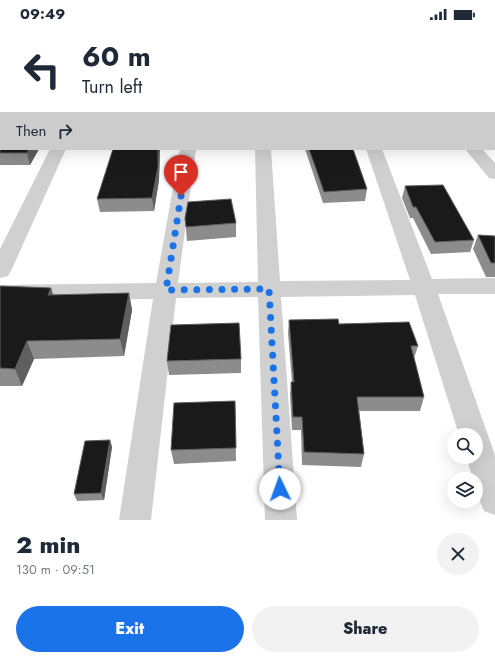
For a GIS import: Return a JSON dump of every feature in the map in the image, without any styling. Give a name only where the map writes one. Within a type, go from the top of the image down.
[{"type":"street","points":[[0,271],[58,150]]},
{"type":"street","points":[[136,520],[166,290],[188,150]]},
{"type":"street","points":[[263,150],[281,520]]},
{"type":"street","points":[[374,150],[424,287],[471,428]]},
{"type":"street","points":[[474,150],[495,174]]},
{"type":"street","points":[[0,293],[495,286]]},
{"type":"street","points":[[483,464],[495,500]]},
{"type":"building","points":[[0,150],[28,150],[27,153],[0,153]]},
{"type":"building","points":[[113,150],[158,150],[158,167],[152,198],[97,199]]},
{"type":"building","points":[[309,150],[353,150],[367,189],[324,192]]},
{"type":"building","points":[[443,185],[474,240],[435,242],[416,207],[413,207],[405,186]]},
{"type":"building","points":[[231,199],[236,223],[186,227],[185,218],[188,202]]},
{"type":"building","points":[[478,235],[495,236],[495,263],[491,263]]},
{"type":"building","points":[[0,286],[51,288],[48,295],[129,293],[120,339],[27,341],[15,369],[0,368]]},
{"type":"building","points":[[338,319],[339,324],[409,322],[418,346],[411,346],[424,397],[357,397],[364,454],[304,452],[302,417],[293,417],[291,382],[294,382],[289,320]]},
{"type":"building","points":[[239,323],[241,359],[167,361],[171,325]]},
{"type":"building","points":[[235,401],[236,448],[171,450],[174,403]]},
{"type":"building","points":[[110,440],[101,493],[74,494],[85,441]]},
{"type":"route","points":[[181,196],[166,290],[269,289],[280,489]]}]
